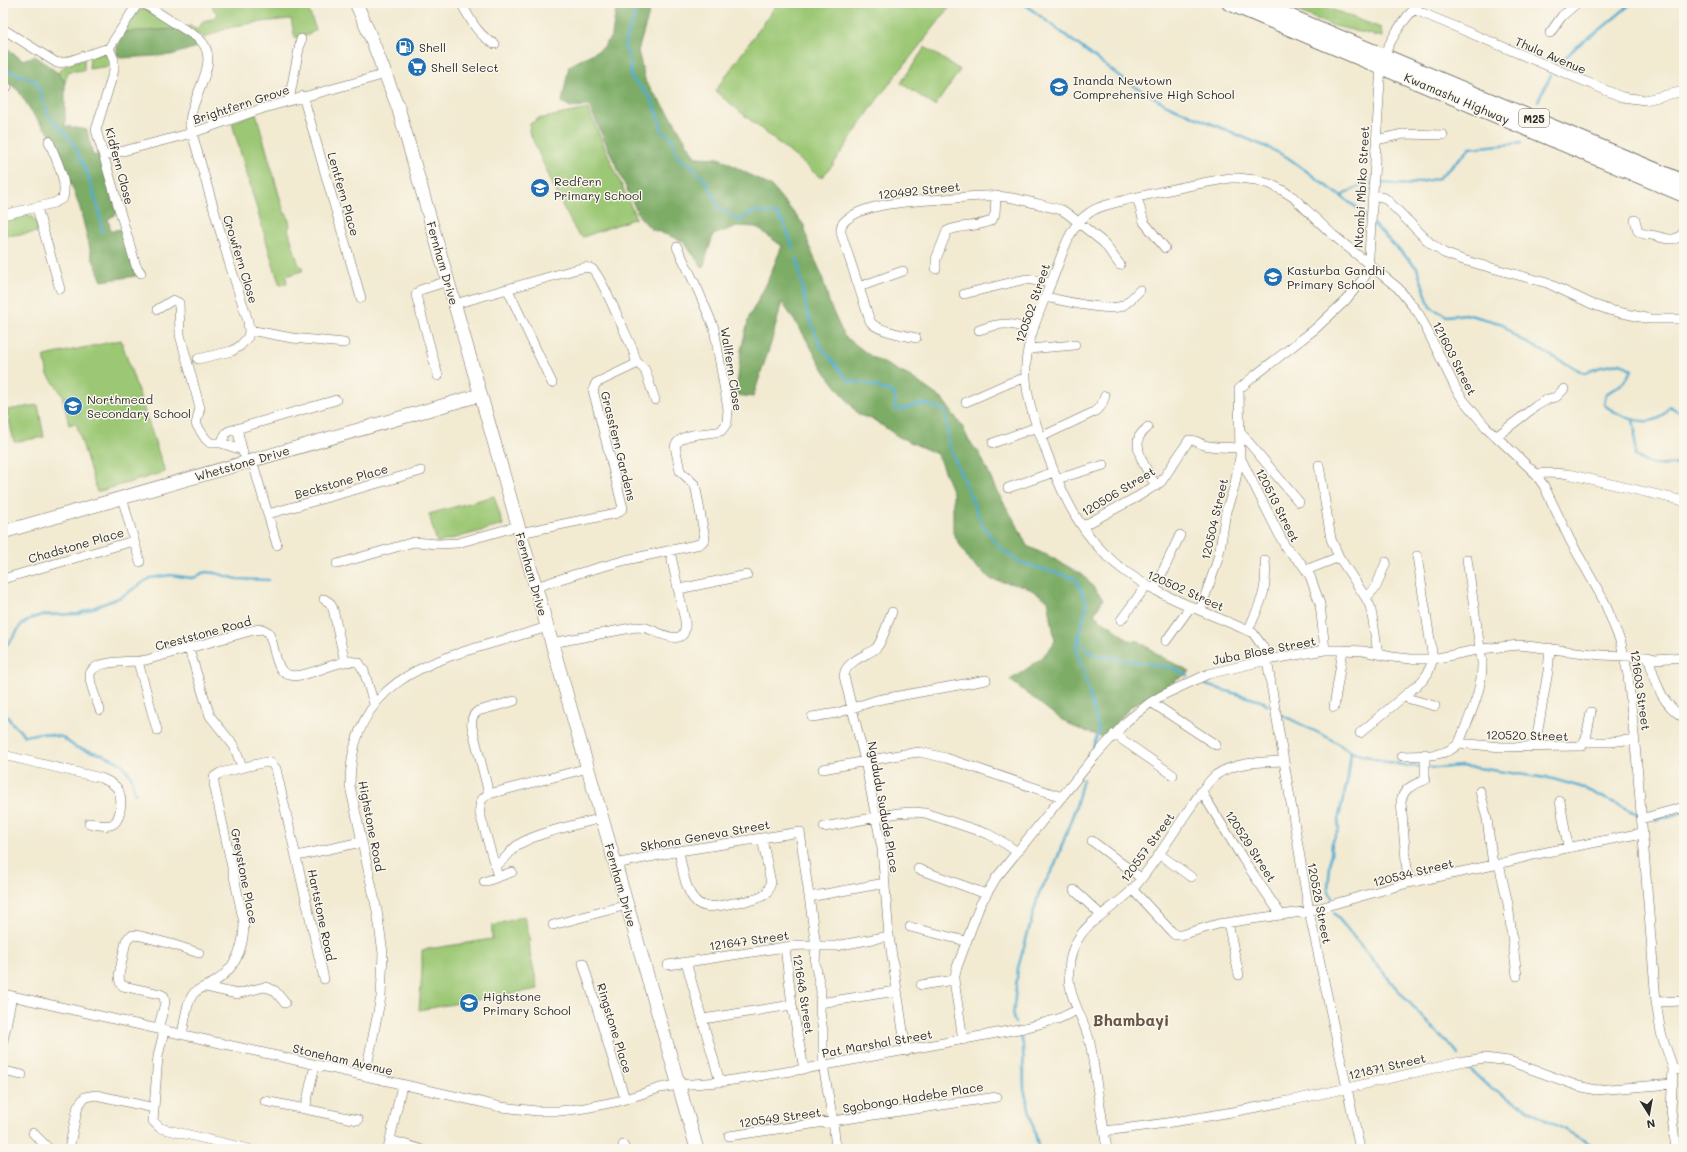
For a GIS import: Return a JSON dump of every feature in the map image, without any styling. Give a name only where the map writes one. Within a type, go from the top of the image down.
[{"type":"main road","name":"Kwamashu Highway","points":[[1229,3],[1382,60],[1684,182]]},
{"type":"main road","name":"Kwamashu Highway","points":[[1258,3],[1684,195]]},
{"type":"street","points":[[3,29],[57,63],[66,62],[109,48],[138,3]]},
{"type":"street","name":"Crowfern Close","points":[[143,3],[198,38],[207,47],[208,62],[192,111],[190,122],[248,320],[249,330]]},
{"type":"street","name":"Fernham Drive","points":[[356,3],[386,74],[398,107],[697,1149]]},
{"type":"street","points":[[461,3],[479,33],[485,39],[495,44]]},
{"type":"street","points":[[1550,33],[1562,16],[1577,3]]},
{"type":"street","points":[[1382,60],[1399,28],[1416,6]]},
{"type":"street","name":"Thula Avenue","points":[[1416,6],[1622,97],[1645,100],[1684,90]]},
{"type":"street","points":[[289,100],[301,39]]},
{"type":"street","name":"Kidfern Close","points":[[109,48],[114,60],[114,70],[96,126],[98,138],[136,266],[141,273]]},
{"type":"street","name":"Ntombi Mbiko Street","points":[[1240,432],[1239,389],[1315,329],[1345,301],[1367,274],[1369,265],[1382,60]]},
{"type":"street","name":"Brightfern Grove","points":[[104,156],[192,133],[289,100],[386,74]]},
{"type":"street","name":"Lentfern Place","points":[[303,96],[361,298]]},
{"type":"street","points":[[1376,140],[1403,134],[1442,136]]},
{"type":"street","points":[[3,215],[59,202],[64,195],[60,171],[49,141]]},
{"type":"street","name":"120502 Street","points":[[1266,660],[1260,641],[1253,633],[1150,588],[1126,573],[1103,553],[1066,500],[1055,476],[1037,428],[1025,378],[1028,349],[1045,297],[1067,240],[1078,223],[1088,213],[1095,209],[1137,197],[1230,178],[1256,180],[1270,184],[1293,197],[1333,235],[1369,265]]},
{"type":"street","points":[[936,269],[936,259],[947,231],[954,228],[992,220],[995,214],[996,196]]},
{"type":"street","name":"120492 Street","points":[[916,338],[872,325],[841,233],[841,227],[846,220],[876,206],[996,196],[1062,210],[1104,243],[1120,265]]},
{"type":"street","points":[[1137,197],[1144,222],[1165,248]]},
{"type":"street","points":[[1373,197],[1385,198],[1430,243],[1444,253],[1463,260],[1547,283],[1592,304],[1609,310],[1650,319],[1684,319]]},
{"type":"street","points":[[36,208],[60,289]]},
{"type":"street","points":[[1635,220],[1638,231],[1648,236],[1676,239],[1681,237],[1684,231]]},
{"type":"street","name":"Wallfern Close","points":[[536,587],[626,560],[700,544],[705,539],[696,489],[694,484],[680,471],[675,446],[679,440],[686,436],[721,431],[725,427],[728,417],[728,409],[714,328],[698,290],[676,247]]},
{"type":"street","name":"121603 Street","points":[[1369,265],[1398,288],[1414,308],[1424,324],[1456,389],[1464,401],[1486,427],[1535,474],[1551,500],[1570,540],[1604,601],[1616,626],[1625,656],[1628,675],[1635,739],[1656,1002],[1661,1033],[1671,1060],[1673,1071],[1671,1110],[1676,1149]]},
{"type":"street","points":[[455,304],[577,269],[591,268],[597,274],[604,288],[633,350],[636,361],[645,370],[655,400]]},
{"type":"street","points":[[859,287],[903,271]]},
{"type":"street","points":[[964,294],[1026,279],[1051,283]]},
{"type":"street","points":[[438,376],[416,295],[420,290],[448,281]]},
{"type":"street","points":[[508,290],[552,383]]},
{"type":"street","points":[[1045,297],[1072,303],[1115,308],[1123,306],[1140,290]]},
{"type":"street","points":[[158,309],[173,300],[179,303],[180,335],[200,408],[196,424],[208,441],[221,443],[247,458]]},
{"type":"street","points":[[979,330],[1006,323],[1018,325],[1033,331]]},
{"type":"street","points":[[198,359],[232,351],[240,346],[248,337],[249,330],[292,338],[344,344]]},
{"type":"street","points":[[1028,349],[1075,345]]},
{"type":"street","name":"Grassfern Gardens","points":[[519,529],[618,513],[623,508],[593,390],[596,383],[634,366],[636,361]]},
{"type":"street","points":[[966,402],[1009,382],[1025,378]]},
{"type":"street","points":[[1497,436],[1536,406],[1548,399],[1556,397],[1564,389]]},
{"type":"street","name":"Whetstone Drive","points":[[3,532],[247,458],[480,395]]},
{"type":"street","points":[[1040,436],[1094,412],[1101,406],[1105,396]]},
{"type":"street","points":[[221,443],[226,433],[336,400]]},
{"type":"street","points":[[1148,427],[1139,437],[1139,448],[1146,467],[1156,486]]},
{"type":"street","points":[[993,443],[1037,428]]},
{"type":"street","points":[[237,429],[268,514],[277,545]]},
{"type":"street","points":[[1240,432],[1299,502]]},
{"type":"street","name":"120504 Street","points":[[1200,610],[1220,549],[1226,511],[1234,488],[1240,452],[1240,432]]},
{"type":"street","name":"120506 Street","points":[[1083,526],[1156,486],[1166,477],[1189,440],[1193,439],[1205,445],[1240,452]]},
{"type":"street","name":"120513 Street","points":[[1240,452],[1286,548],[1306,570],[1320,604],[1325,650]]},
{"type":"street","points":[[1008,488],[1104,465]]},
{"type":"street","points":[[1319,465],[1331,539],[1339,557],[1366,598],[1374,620],[1378,654]]},
{"type":"street","name":"Beckstone Place","points":[[268,514],[421,471]]},
{"type":"street","points":[[1535,474],[1568,474],[1684,501]]},
{"type":"street","name":"Chadstone Place","points":[[122,497],[140,562]]},
{"type":"street","points":[[337,564],[414,542],[438,544],[458,543],[519,529]]},
{"type":"street","points":[[1121,620],[1150,588],[1180,535]]},
{"type":"street","name":"Chadstone Place","points":[[3,578],[134,541]]},
{"type":"street","points":[[552,643],[636,627],[649,628],[668,638],[677,637],[682,634],[685,627],[679,589],[670,551]]},
{"type":"street","points":[[1360,733],[1426,677],[1433,659],[1417,556]]},
{"type":"street","points":[[1306,570],[1339,557]]},
{"type":"street","points":[[1402,756],[1425,758],[1447,752],[1455,748],[1460,742],[1482,677],[1481,649],[1466,559]]},
{"type":"street","points":[[1248,631],[1264,594],[1266,578],[1265,560]]},
{"type":"street","points":[[1366,598],[1376,587],[1386,562]]},
{"type":"street","points":[[679,589],[747,575]]},
{"type":"street","points":[[324,599],[330,603],[333,609],[345,662],[355,661],[362,666],[374,704]]},
{"type":"street","points":[[1166,641],[1191,606]]},
{"type":"street","name":"Ngududu Sudude Place","points":[[892,612],[878,647],[853,663],[844,672],[865,761],[882,849],[889,936],[906,1051]]},
{"type":"street","name":"Highstone Road","points":[[365,1076],[381,997],[383,954],[378,915],[350,786],[350,771],[357,735],[363,721],[374,704],[392,685],[420,667],[438,659],[547,627]]},
{"type":"street","name":"Creststone Road","points":[[100,710],[90,676],[95,667],[120,661],[138,662],[240,634],[262,630],[268,632],[280,668],[288,675],[297,676],[345,662]]},
{"type":"street","name":"Juba Blose Street","points":[[963,1040],[954,980],[966,941],[986,894],[996,878],[1114,734],[1151,702],[1172,690],[1208,674],[1266,660],[1325,650],[1343,650],[1410,659],[1433,659],[1481,649],[1519,645],[1601,656],[1648,657],[1655,659],[1684,657]]},
{"type":"street","points":[[1535,747],[1548,671],[1550,648]]},
{"type":"street","points":[[189,649],[210,716],[234,746],[242,767]]},
{"type":"street","points":[[1334,707],[1343,650]]},
{"type":"street","points":[[1648,657],[1662,697],[1671,708],[1684,718]]},
{"type":"street","name":"120528 Street","points":[[1266,660],[1309,911],[1360,1149]]},
{"type":"street","points":[[138,662],[157,730]]},
{"type":"street","points":[[812,717],[837,712],[877,700],[986,680]]},
{"type":"street","points":[[1403,697],[1435,706]]},
{"type":"street","points":[[489,794],[472,727],[472,718],[474,714],[478,712],[514,701]]},
{"type":"street","points":[[1151,702],[1216,745]]},
{"type":"street","name":"120520 Street","points":[[1460,742],[1479,746],[1578,747],[1582,746],[1585,742],[1591,712]]},
{"type":"street","points":[[1114,734],[1173,775]]},
{"type":"street","points":[[1585,742],[1606,742],[1635,739]]},
{"type":"street","points":[[823,769],[920,752],[932,754],[1062,797]]},
{"type":"street","points":[[3,755],[101,778],[113,783],[118,789],[121,799],[116,820],[113,824],[106,825],[89,823]]},
{"type":"street","points":[[1408,883],[1401,813],[1402,795],[1410,786],[1425,777],[1425,758]]},
{"type":"street","name":"120557 Street","points":[[1107,1149],[1091,1049],[1085,1026],[1076,1010],[1070,991],[1068,970],[1072,950],[1085,929],[1100,914],[1132,889],[1159,854],[1201,791],[1214,777],[1228,769],[1252,763],[1283,761]]},
{"type":"street","name":"Hartstone Road","points":[[242,767],[266,762],[274,765],[278,773],[324,979]]},
{"type":"street","name":"Greystone Place","points":[[182,1034],[191,998],[196,991],[206,987],[226,973],[233,966],[238,959],[244,936],[244,923],[213,779],[220,772],[242,767]]},
{"type":"street","points":[[498,876],[480,810],[480,801],[482,798],[489,794],[588,768]]},
{"type":"street","name":"120529 Street","points":[[1201,791],[1280,915]]},
{"type":"street","points":[[1480,791],[1496,865],[1508,904],[1517,976]]},
{"type":"street","points":[[1560,800],[1568,847]]},
{"type":"street","points":[[1641,820],[1684,806]]},
{"type":"street","points":[[824,827],[898,813],[925,813],[988,834],[1017,852]]},
{"type":"street","points":[[495,865],[503,861],[519,843],[544,834],[602,818]]},
{"type":"street","name":"Skhona Geneva Street","points":[[615,864],[679,851],[800,832],[809,897]]},
{"type":"street","name":"120534 Street","points":[[1132,889],[1175,935],[1181,935],[1228,923],[1309,911],[1408,883],[1642,832]]},
{"type":"street","points":[[679,851],[683,872],[691,895],[699,904],[704,906],[717,906],[753,900],[767,893],[771,883],[762,838]]},
{"type":"street","points":[[1092,841],[1141,878]]},
{"type":"street","name":"Hartstone Road","points":[[297,856],[361,842]]},
{"type":"street","points":[[1159,854],[1191,877]]},
{"type":"street","points":[[918,869],[986,894]]},
{"type":"street","points":[[484,882],[512,872]]},
{"type":"street","points":[[836,1148],[833,1121],[823,1065],[823,1032],[820,984],[815,963],[816,946],[809,897],[885,883]]},
{"type":"street","points":[[1074,890],[1100,914]]},
{"type":"street","points":[[553,925],[627,905]]},
{"type":"street","points":[[1228,923],[1239,974]]},
{"type":"street","points":[[910,927],[966,941]]},
{"type":"street","points":[[199,953],[141,936],[133,935],[126,941],[119,975],[120,983],[123,986],[164,996],[165,1003],[158,1056],[153,1120],[160,1128],[248,1149]]},
{"type":"street","name":"121647 Street","points":[[668,965],[800,945],[836,946],[889,936]]},
{"type":"street","name":"121648 Street","points":[[785,947],[792,1005],[804,1069]]},
{"type":"street","points":[[686,962],[720,1082]]},
{"type":"street","name":"Ringstone Place","points":[[583,963],[625,1099]]},
{"type":"street","points":[[921,985],[954,980]]},
{"type":"street","points":[[206,987],[237,994],[264,987],[269,988],[275,991],[285,1003]]},
{"type":"street","points":[[820,1003],[896,991]]},
{"type":"street","points":[[3,1041],[8,995]]},
{"type":"street","name":"Stoneham Avenue","points":[[8,995],[501,1107],[537,1111],[560,1111],[585,1108],[625,1099],[660,1088],[678,1085]]},
{"type":"street","points":[[1656,1002],[1684,1001]]},
{"type":"street","points":[[703,1019],[792,1005]]},
{"type":"street","name":"Pat Marshal Street","points":[[678,1085],[720,1082],[906,1051],[1045,1024],[1076,1010]]},
{"type":"street","name":"121871 Street","points":[[1104,1131],[1146,1127],[1267,1106],[1464,1061],[1485,1058],[1509,1060],[1589,1090],[1673,1084]]},
{"type":"street","points":[[305,1109],[315,1065]]},
{"type":"street","points":[[1673,1071],[1684,1068]]},
{"type":"street","points":[[3,1071],[22,1075]]},
{"type":"street","points":[[402,1085],[389,1145],[420,1149]]},
{"type":"street","points":[[69,1149],[78,1106],[85,1097],[96,1096],[154,1108]]},
{"type":"street","name":"Sgobongo Hadebe Place","points":[[833,1121],[997,1097]]},
{"type":"street","points":[[265,1101],[358,1120]]},
{"type":"street","name":"120549 Street","points":[[729,1136],[833,1121]]},
{"type":"street","points":[[33,1133],[49,1149]]},
{"type":"green space","points":[[215,3],[270,3],[272,6],[278,3],[306,3],[316,30],[305,36],[295,38],[291,19],[236,26],[205,38],[187,28],[190,25],[198,30],[203,21],[212,19],[218,15],[212,7]]},
{"type":"green space","points":[[617,3],[652,3],[638,51],[646,83],[671,116],[695,157],[719,158],[772,187],[804,225],[809,246],[821,273],[830,305],[844,336],[872,357],[911,377],[942,399],[962,426],[969,441],[980,454],[996,490],[1017,525],[1027,546],[1049,556],[1083,575],[1103,599],[1094,615],[1128,640],[1139,641],[1160,656],[1190,672],[1132,706],[1102,737],[1074,727],[1051,712],[1010,680],[1029,668],[1046,653],[1055,641],[1048,600],[1025,586],[992,580],[970,562],[953,533],[953,493],[937,454],[899,437],[874,420],[859,415],[825,372],[802,332],[782,302],[771,343],[753,397],[736,395],[741,350],[749,317],[766,285],[782,246],[756,227],[737,226],[713,235],[703,268],[683,241],[651,229],[639,216],[589,106],[571,107],[562,102],[569,66],[603,48],[612,35]]},
{"type":"green space","points":[[778,3],[953,3],[876,101],[832,166],[821,178],[715,91]]},
{"type":"green space","points":[[1279,3],[1315,3],[1381,28],[1382,37],[1330,25]]},
{"type":"green space","points":[[145,8],[153,15],[177,29],[124,32],[137,12]]},
{"type":"green space","points":[[177,29],[192,39],[197,47],[171,55],[122,58],[117,55],[117,46],[124,32]]},
{"type":"green space","points":[[3,45],[22,60],[35,56],[58,73],[65,82],[65,126],[87,130],[93,156],[100,154],[117,214],[108,219],[111,231],[121,229],[136,276],[102,281],[92,257],[80,208],[55,140],[35,117],[18,90],[3,79]]},
{"type":"green space","points":[[925,47],[960,70],[935,106],[901,83]]},
{"type":"green space","points":[[104,53],[109,55],[112,60],[110,66],[89,69],[90,57]]},
{"type":"green space","points":[[84,59],[84,70],[68,72],[65,82],[58,73],[60,70],[63,67]]},
{"type":"green space","points":[[588,109],[636,218],[583,237],[577,233],[560,201],[529,131],[530,124],[538,119]]},
{"type":"green space","points":[[256,113],[281,202],[285,214],[287,214],[290,226],[288,229],[298,263],[303,268],[302,271],[286,276],[287,284],[280,285],[275,271],[232,123]]},
{"type":"green space","points":[[27,214],[36,221],[39,232],[5,236],[6,240],[3,241],[3,220]]},
{"type":"green space","points":[[121,340],[165,472],[97,492],[76,423],[69,425],[62,394],[48,375],[44,356]]},
{"type":"green space","points":[[38,405],[44,437],[14,442],[7,410]]},
{"type":"green space","points":[[494,496],[503,525],[437,543],[429,514]]},
{"type":"green space","points":[[524,916],[529,935],[530,953],[538,989],[419,1010],[422,950],[492,939],[492,926]]},
{"type":"waterway","points":[[634,3],[635,15],[625,41],[625,48],[630,60],[631,78],[649,96],[658,114],[662,132],[672,138],[677,157],[692,166],[707,183],[720,209],[740,221],[753,211],[777,214],[785,226],[794,250]]},
{"type":"waterway","points":[[1023,3],[1127,82],[1167,105],[1287,157],[1360,210],[1368,219]]},
{"type":"waterway","points":[[1559,64],[1577,46],[1601,29],[1632,3]]},
{"type":"waterway","points":[[3,65],[10,71],[36,81],[48,115],[72,141],[86,170],[99,210],[102,232]]},
{"type":"waterway","points":[[1538,101],[1551,75]]},
{"type":"waterway","points":[[1341,196],[1363,184],[1382,183],[1406,185],[1439,178],[1470,148],[1521,143]]},
{"type":"waterway","points":[[1373,224],[1417,268],[1430,307],[1447,316],[1466,314],[1503,324],[1514,336],[1584,373],[1601,367],[1621,363],[1632,370],[1623,383],[1606,394],[1604,405],[1616,413],[1630,419],[1645,421],[1659,418],[1669,406],[1684,415]]},
{"type":"waterway","points":[[797,258],[807,312],[821,347],[849,381],[867,383],[895,394],[895,409],[898,410],[927,404],[945,411],[949,446],[983,526],[999,547],[1019,562],[1076,579],[1087,604],[1080,631],[1081,645],[1095,655],[1173,668],[1188,676]]},
{"type":"waterway","points":[[1633,420],[1635,430],[1635,455],[1653,465],[1684,465]]},
{"type":"waterway","points":[[3,645],[6,645],[21,625],[30,619],[42,615],[78,614],[121,597],[150,578],[171,575],[191,578],[207,572],[237,579],[269,580]]},
{"type":"waterway","points":[[1079,634],[1076,649],[1099,730],[1092,751]]},
{"type":"waterway","points":[[1206,685],[1264,702],[1268,705]]},
{"type":"waterway","points":[[3,710],[11,722],[25,736],[40,733],[62,737],[75,747],[104,755],[122,764],[131,776],[135,794]]},
{"type":"waterway","points":[[1280,714],[1331,739],[1351,752],[1379,760],[1408,766],[1437,768],[1461,766],[1553,779],[1581,787],[1638,814]]},
{"type":"waterway","points":[[1332,898],[1328,889],[1332,843],[1339,829],[1338,820],[1348,778],[1351,752]]},
{"type":"waterway","points":[[1015,1023],[1013,1017],[1018,968],[1039,893],[1055,865],[1076,806],[1083,779]]},
{"type":"waterway","points":[[1655,820],[1684,812]]},
{"type":"waterway","points":[[1334,913],[1397,989],[1459,1055]]},
{"type":"waterway","points":[[1020,1036],[1023,1044],[1024,1089],[1039,1149]]},
{"type":"waterway","points":[[1465,1065],[1490,1088],[1599,1149]]},
{"type":"place","name":"Shell","points":[[405,47]]},
{"type":"place","name":"Shell Select","points":[[417,67]]},
{"type":"place","name":"Inanda Newtown Comprehensive High School","points":[[1059,87]]},
{"type":"place","name":"Redfern Primary School","points":[[540,188]]},
{"type":"place","name":"Kasturba Gandhi Primary School","points":[[1273,277]]},
{"type":"place","name":"Northmead Secondary School","points":[[73,406]]},
{"type":"place","name":"Highstone Primary School","points":[[469,1003]]},
{"type":"district","name":"Bhambayi","points":[[1131,1019]]}]
